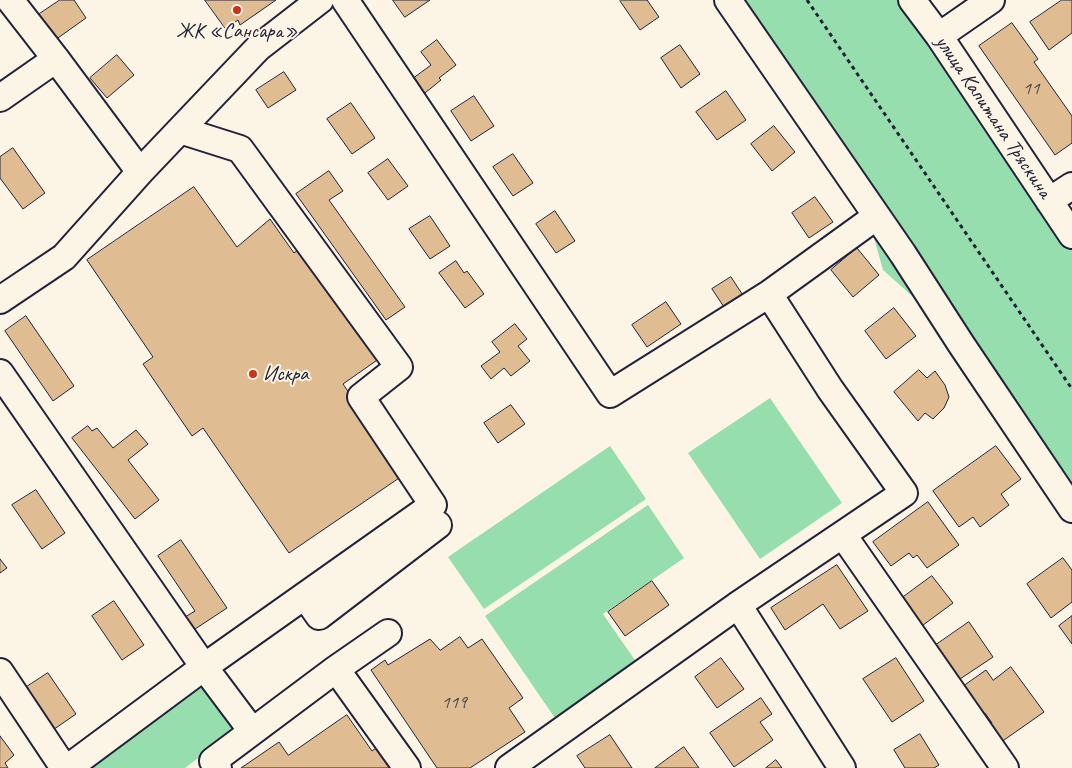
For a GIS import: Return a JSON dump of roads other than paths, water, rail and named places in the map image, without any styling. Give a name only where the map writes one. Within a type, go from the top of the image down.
[{"type":"street","points":[[10,0],[140,172]]},
{"type":"street","points":[[0,300],[64,257],[140,172],[258,48],[320,0]]},
{"type":"street","points":[[345,0],[610,394],[769,294],[877,216]]},
{"type":"street","points":[[728,0],[877,216],[1072,509]]},
{"type":"street","name":"улица Капитана Тряскина","points":[[912,0],[939,36],[1072,234]]},
{"type":"street","points":[[939,36],[992,0]]},
{"type":"street","points":[[0,98],[56,59]]},
{"type":"street","points":[[0,672],[66,768],[433,504],[361,397],[399,367],[240,149],[180,130]]},
{"type":"street","points":[[1049,201],[1072,186]]},
{"type":"street","points":[[524,764],[738,605],[904,493],[830,389],[769,294]]},
{"type":"street","points":[[0,372],[204,667],[252,731]]},
{"type":"street","points":[[305,596],[319,616],[438,525]]},
{"type":"street","points":[[843,535],[1005,768]]},
{"type":"street","points":[[738,605],[842,768]]},
{"type":"street","points":[[218,768],[213,761],[336,669],[388,633]]},
{"type":"street","points":[[336,669],[407,768]]},
{"type":"place","name":"ЖК «Сансара»","points":[[237,10]]},
{"type":"place","name":"Искра","points":[[253,374]]}]
